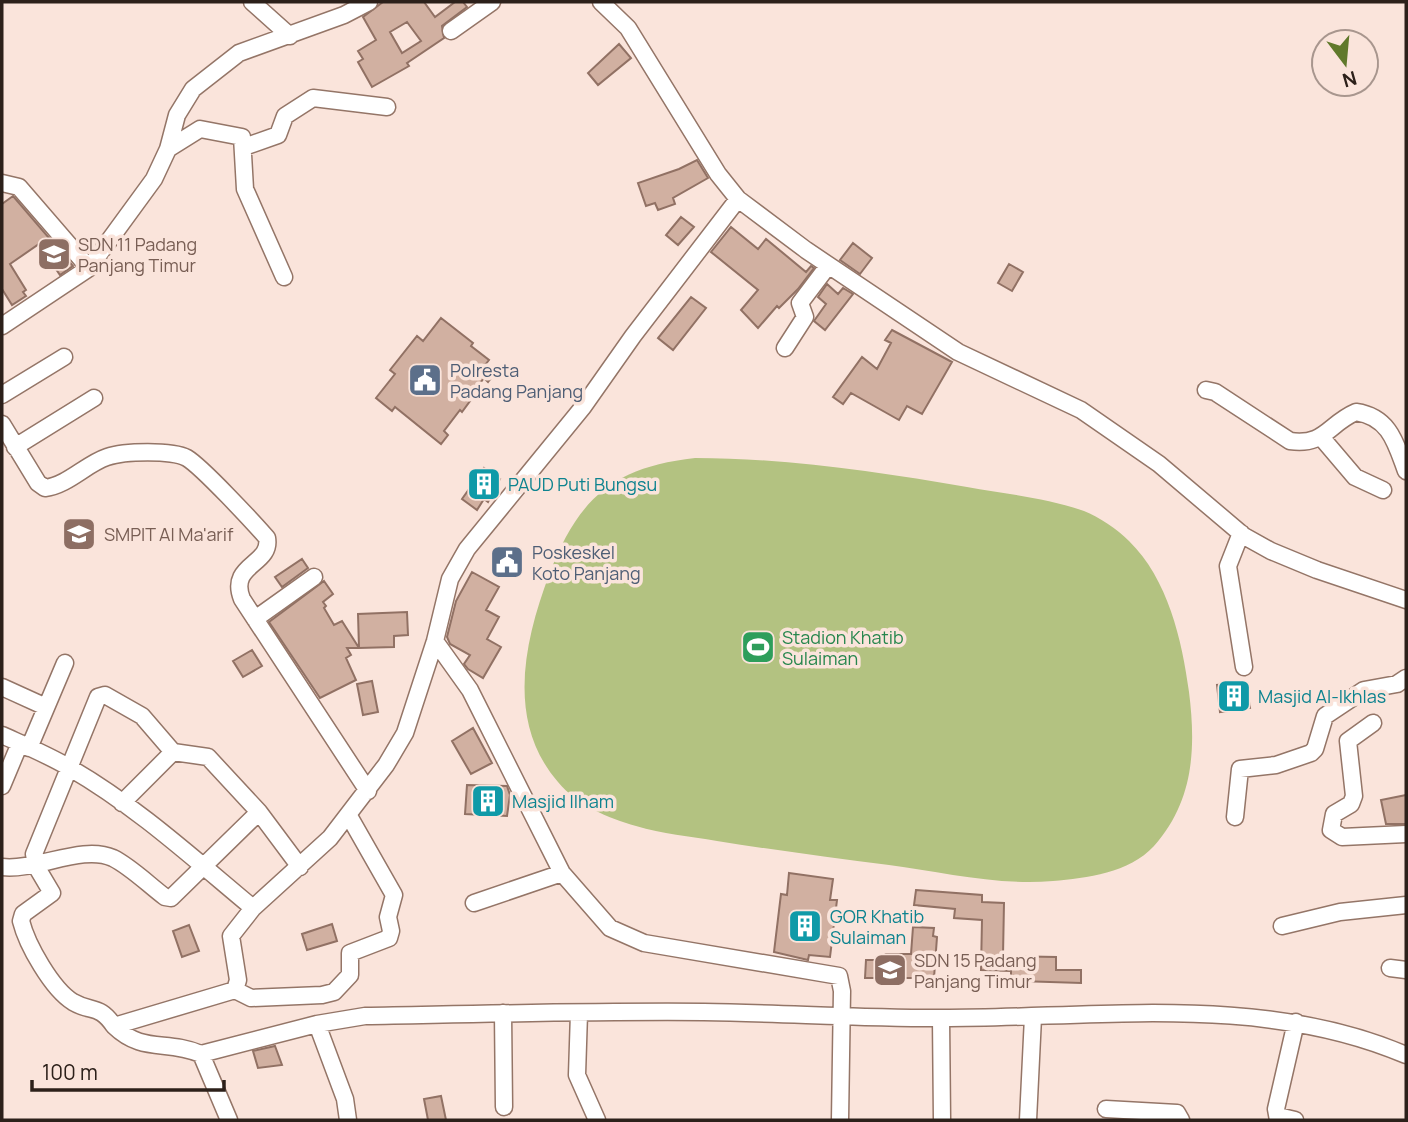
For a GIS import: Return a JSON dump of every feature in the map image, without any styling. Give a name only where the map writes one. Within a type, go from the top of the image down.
[{"type":"street","points":[[252,2],[290,36]]},
{"type":"street","points":[[2,326],[89,268],[154,179],[168,149],[177,115],[193,89],[239,53],[344,15],[369,2]]},
{"type":"street","points":[[451,31],[492,2]]},
{"type":"street","points":[[601,2],[628,28],[718,174],[738,198],[828,266],[958,352],[1082,410],[1159,464],[1241,533],[1270,551],[1406,600]]},
{"type":"street","points":[[244,147],[278,135],[285,116],[313,98],[387,107]]},
{"type":"street","points":[[168,149],[200,129],[240,135],[244,147],[245,189],[284,277]]},
{"type":"street","points":[[2,183],[21,190],[89,268]]},
{"type":"street","points":[[235,990],[238,980],[230,940],[253,908],[300,867],[349,816],[405,733],[435,641],[450,579],[467,549],[583,407],[632,336],[738,198]]},
{"type":"street","points":[[785,348],[805,317],[800,303],[828,266]]},
{"type":"street","points":[[2,394],[64,357]]},
{"type":"street","points":[[1206,390],[1215,393],[1290,441],[1314,442],[1349,415],[1356,412],[1369,416],[1392,433],[1406,471]]},
{"type":"street","points":[[15,447],[94,398]]},
{"type":"street","points":[[2,424],[38,484],[45,488],[56,485],[104,458],[123,453],[176,454],[194,463],[267,538],[266,551],[242,574],[238,583],[242,599],[368,791]]},
{"type":"street","points":[[1321,437],[1355,477],[1383,490]]},
{"type":"street","points":[[1241,533],[1228,566],[1244,667]]},
{"type":"street","points":[[255,619],[314,577]]},
{"type":"street","points":[[435,641],[470,690],[562,873],[610,928],[624,937],[728,960],[839,976],[840,1120]]},
{"type":"street","points":[[2,786],[46,707],[65,663]]},
{"type":"street","points":[[1235,817],[1240,769],[1276,765],[1311,753],[1317,744],[1325,716],[1362,691],[1397,684],[1406,678]]},
{"type":"street","points":[[2,687],[46,707]]},
{"type":"street","points":[[300,867],[258,812],[208,757],[173,752],[142,716],[103,695],[96,699],[34,854],[36,866],[52,893],[23,914],[21,921],[39,962],[73,1002],[100,1010],[134,1042],[184,1047],[201,1054],[317,1024],[365,1016],[705,1012],[841,1018],[1168,1013],[1296,1022],[1378,1043],[1406,1055]]},
{"type":"street","points":[[1373,723],[1349,739],[1354,796],[1351,804],[1334,814],[1331,830],[1336,836],[1342,837],[1406,834]]},
{"type":"street","points":[[2,735],[69,767],[122,803],[253,908]]},
{"type":"street","points":[[122,803],[173,752]]},
{"type":"street","points":[[2,867],[36,866],[94,853],[116,859],[165,897],[172,898],[258,812]]},
{"type":"street","points":[[114,1026],[235,990],[251,998],[328,994],[350,975],[350,953],[389,938],[391,931],[388,916],[394,895],[349,816]]},
{"type":"street","points":[[474,903],[562,873]]},
{"type":"street","points":[[1282,926],[1339,912],[1406,905]]},
{"type":"street","points":[[503,1013],[504,1107]]},
{"type":"street","points":[[579,1013],[577,1075],[597,1120]]},
{"type":"street","points":[[1028,1120],[1033,1017]]},
{"type":"street","points":[[941,1018],[942,1120]]},
{"type":"street","points":[[1295,1120],[1278,1118],[1276,1108],[1296,1022]]},
{"type":"street","points":[[317,1024],[345,1100],[348,1120]]},
{"type":"street","points":[[201,1054],[229,1120]]},
{"type":"street","points":[[1106,1109],[1177,1113],[1181,1120]]},
{"type":"green space","points":[[695,458],[763,460],[832,467],[1026,497],[1084,511],[1119,532],[1142,556],[1163,592],[1177,631],[1189,692],[1192,753],[1189,773],[1177,811],[1154,846],[1144,855],[1120,868],[1093,876],[1012,882],[656,831],[604,815],[574,797],[558,782],[542,759],[531,734],[526,708],[527,654],[549,575],[573,526],[602,491],[642,469]]},
{"type":"building","points":[[383,2],[424,2],[435,17],[455,2],[463,2],[467,7],[442,26],[444,38],[407,63],[409,66],[372,87],[358,62],[363,59],[358,51],[376,40],[363,17]],"holes":[[[407,22],[421,41],[402,53],[390,32]]]},
{"type":"building","points":[[619,44],[631,58],[598,85],[588,73]]},
{"type":"building","points":[[697,160],[708,178],[673,198],[675,204],[658,210],[655,203],[646,206],[638,183]]},
{"type":"building","points":[[13,196],[73,266],[60,275],[39,244],[10,264],[26,290],[23,292],[26,296],[12,305],[2,289],[2,204]]},
{"type":"building","points":[[681,217],[694,227],[678,245],[666,235]]},
{"type":"building","points":[[731,227],[758,249],[766,239],[806,272],[811,266],[814,268],[798,289],[779,308],[777,306],[758,328],[741,310],[758,290],[711,252]]},
{"type":"building","points":[[853,243],[872,258],[860,274],[840,260]]},
{"type":"building","points":[[1009,264],[1023,272],[1012,291],[998,283]]},
{"type":"building","points":[[827,284],[838,294],[843,288],[853,294],[825,330],[814,321],[826,304],[818,297]]},
{"type":"building","points":[[691,297],[706,308],[673,350],[658,338]]},
{"type":"building","points":[[441,318],[473,343],[471,346],[489,360],[485,365],[495,373],[488,382],[484,378],[468,399],[470,401],[462,412],[460,410],[444,431],[448,435],[441,444],[395,407],[392,411],[376,398],[395,374],[390,370],[417,336],[423,341]]},
{"type":"building","points":[[892,330],[952,362],[922,414],[907,406],[899,420],[851,393],[843,404],[833,397],[862,357],[877,369],[891,343],[885,340]]},
{"type":"building","name":"PAUD Puti Bungsu","points":[[484,468],[500,479],[488,502],[484,499],[477,510],[462,499]]},
{"type":"building","points":[[302,559],[308,568],[282,587],[275,577]]},
{"type":"building","points":[[472,572],[499,587],[486,610],[499,617],[487,639],[501,647],[483,678],[464,664],[470,655],[450,644],[447,637],[456,601]]},
{"type":"building","points":[[324,581],[333,594],[323,602],[326,606],[324,608],[334,625],[342,621],[359,648],[347,648],[351,655],[346,658],[356,680],[320,698],[269,622]]},
{"type":"building","points":[[407,612],[408,635],[394,636],[394,647],[359,648],[358,614]]},
{"type":"building","points":[[252,650],[262,666],[243,677],[233,661]]},
{"type":"building","points":[[372,681],[378,712],[363,715],[357,684]]},
{"type":"building","name":"Masjid Al-Ikhlas","points":[[1246,682],[1250,708],[1220,712],[1217,685]]},
{"type":"building","points":[[473,728],[492,763],[471,774],[452,741]]},
{"type":"building","name":"Masjid Ilham","points":[[467,785],[507,786],[510,795],[507,816],[465,814]]},
{"type":"building","points":[[1406,795],[1406,824],[1386,824],[1381,800]]},
{"type":"building","name":"GOR Khatib Sulaiman","points":[[789,873],[833,879],[830,900],[837,900],[830,957],[809,955],[808,960],[774,952],[781,894],[787,895]]},
{"type":"building","points":[[916,890],[982,895],[982,902],[1004,903],[1003,956],[1056,957],[1056,970],[1081,970],[1081,983],[1018,981],[1011,979],[1011,971],[981,970],[982,920],[954,918],[955,909],[914,905]]},
{"type":"building","points":[[332,924],[337,941],[307,950],[302,934]]},
{"type":"building","points":[[189,925],[199,951],[182,957],[173,931]]},
{"type":"building","points":[[913,927],[934,928],[933,936],[937,937],[934,978],[865,978],[866,960],[876,960],[886,954],[911,954]]},
{"type":"building","points":[[275,1046],[282,1065],[258,1068],[253,1051]]},
{"type":"building","points":[[441,1096],[446,1120],[428,1120],[424,1099]]},
{"type":"place","name":"SDN 11 Padang Panjang Timur","points":[[54,254]]},
{"type":"place","name":"Polresta Padang Panjang","points":[[425,380]]},
{"type":"place","name":"PAUD Puti Bungsu","points":[[484,484]]},
{"type":"place","name":"SMPIT Al Ma'arif","points":[[79,534]]},
{"type":"place","name":"Poskeskel Koto Panjang","points":[[507,562]]},
{"type":"place","name":"Stadion Khatib Sulaiman","points":[[758,647]]},
{"type":"place","name":"Masjid Al-Ikhlas","points":[[1234,696]]},
{"type":"place","name":"Masjid Ilham","points":[[488,801]]},
{"type":"place","name":"GOR Khatib Sulaiman","points":[[805,926]]},
{"type":"place","name":"SDN 15 Padang Panjang Timur","points":[[890,970]]}]
